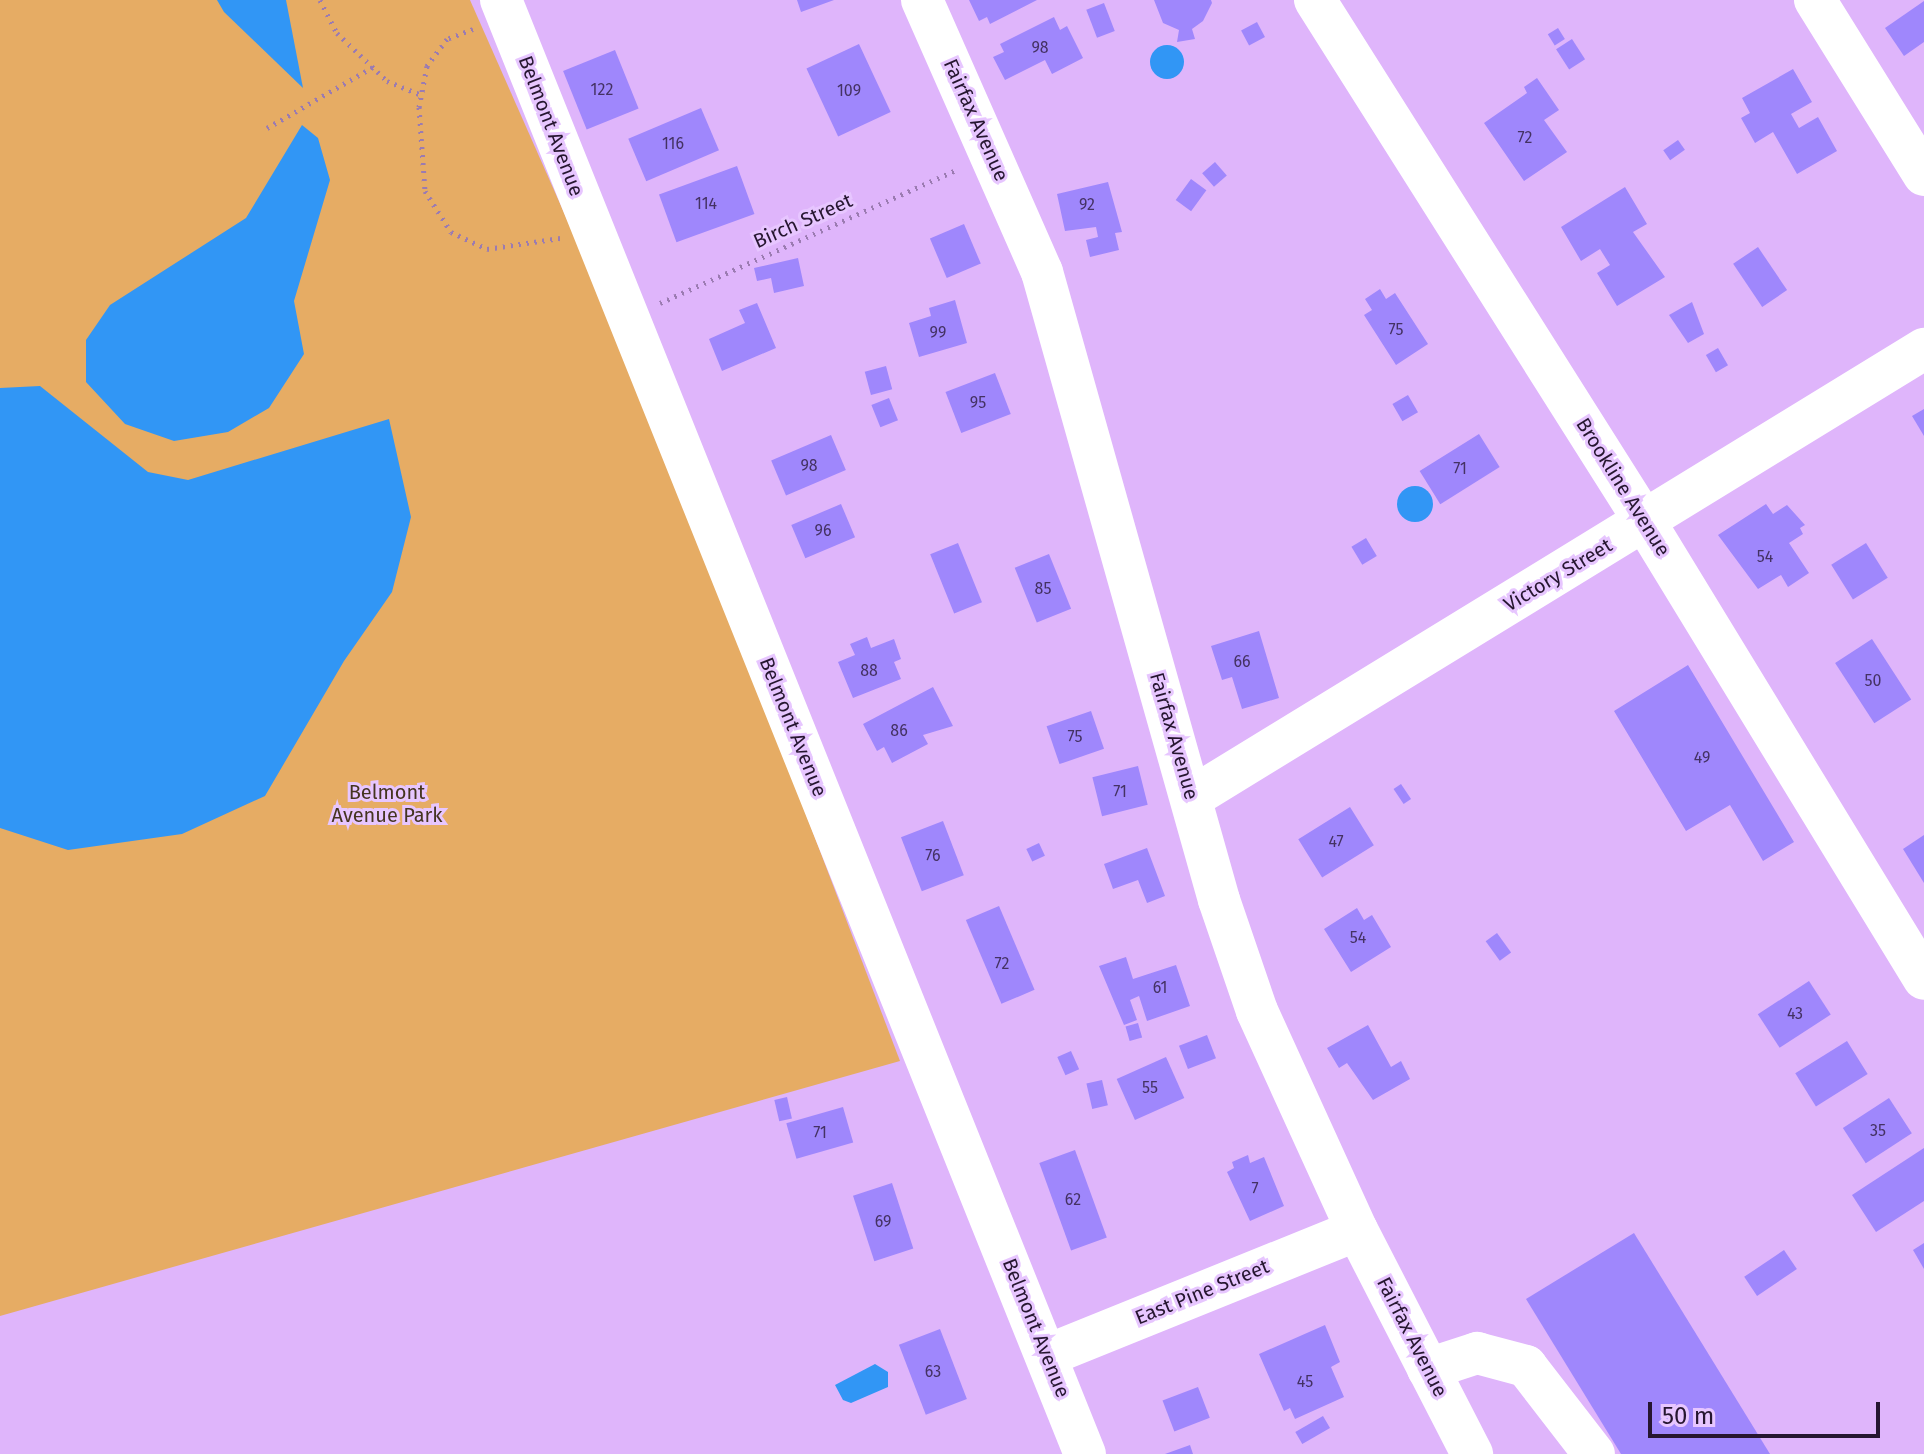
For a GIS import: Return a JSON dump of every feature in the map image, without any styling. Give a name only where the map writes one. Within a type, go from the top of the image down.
[{"type":"street","name":"Fairfax Avenue","points":[[922,0],[992,153],[1055,316],[1219,900],[1257,1011],[1357,1230],[1472,1454]]},
{"type":"street","name":"Brookline Avenue","points":[[1315,0],[1645,522],[1924,979]]},
{"type":"street","points":[[1815,0],[1924,175]]},
{"type":"street","name":"Belmont Avenue","points":[[490,13],[627,318],[1048,1355],[1085,1454]]},
{"type":"street","name":"Victory Street","points":[[1191,798],[1924,349]]},
{"type":"street","name":"East Pine Street","points":[[1048,1355],[1357,1230]]},
{"type":"street","points":[[1428,1369],[1477,1353],[1526,1366],[1594,1454]]},
{"type":"path","points":[[320,0],[337,33],[387,81],[421,95]]},
{"type":"path","points":[[490,13],[447,39],[427,66],[421,95],[425,191],[451,232],[487,249],[565,237]]},
{"type":"path","points":[[267,128],[373,67]]},
{"type":"path","name":"Birch Street","points":[[627,318],[992,153]]},
{"type":"green space","name":"Belmont Avenue Park","points":[[0,0],[470,0],[657,423],[900,1061],[0,1316]]},
{"type":"water","points":[[217,0],[286,0],[303,88],[224,12]]},
{"type":"water","points":[[1167,45],[1179,50],[1184,62],[1179,74],[1167,79],[1155,74],[1150,62],[1155,50]]},
{"type":"water","points":[[302,125],[318,138],[330,180],[294,301],[304,354],[269,408],[228,432],[174,441],[125,424],[86,382],[86,340],[110,305],[246,218]]},
{"type":"water","points":[[40,386],[148,472],[188,480],[389,419],[411,517],[392,592],[344,661],[265,796],[182,834],[68,850],[0,828],[0,388]]},
{"type":"water","points":[[1415,486],[1428,491],[1433,504],[1428,517],[1415,522],[1402,517],[1397,504],[1402,491]]},
{"type":"water","points":[[875,1364],[888,1372],[888,1387],[851,1403],[843,1400],[835,1385]]},
{"type":"building","points":[[797,0],[834,0],[801,12]]},
{"type":"building","points":[[969,0],[1037,0],[990,24],[987,17],[979,21]]},
{"type":"building","points":[[1154,0],[1211,0],[1212,3],[1203,21],[1192,29],[1195,39],[1177,42],[1179,30],[1163,23]]},
{"type":"building","points":[[1924,1],[1924,42],[1904,56],[1885,28]]},
{"type":"building","points":[[1104,3],[1115,31],[1097,38],[1086,10]]},
{"type":"building","points":[[1054,17],[1060,30],[1067,26],[1083,58],[1052,74],[1045,60],[1005,80],[993,57],[1004,52],[1000,44]]},
{"type":"building","points":[[1257,22],[1265,37],[1249,45],[1241,30]]},
{"type":"building","points":[[1558,28],[1565,39],[1555,45],[1548,34]]},
{"type":"building","points":[[1572,39],[1585,59],[1569,69],[1556,49]]},
{"type":"building","points":[[859,44],[891,112],[838,136],[806,69]]},
{"type":"building","points":[[615,50],[639,108],[587,129],[563,71]]},
{"type":"building","points":[[1793,69],[1812,102],[1791,114],[1799,128],[1818,117],[1837,151],[1797,174],[1773,132],[1755,143],[1741,118],[1750,113],[1742,98]]},
{"type":"building","points":[[1537,78],[1559,110],[1544,120],[1567,152],[1524,181],[1484,123],[1527,93],[1524,87]]},
{"type":"building","points":[[701,108],[719,150],[646,181],[628,139]]},
{"type":"building","points":[[1678,140],[1685,150],[1670,160],[1663,150]]},
{"type":"building","points":[[1215,162],[1227,176],[1214,187],[1202,173]]},
{"type":"building","points":[[737,166],[754,214],[676,242],[659,194]]},
{"type":"building","points":[[1191,179],[1206,190],[1191,211],[1176,200]]},
{"type":"building","points":[[1108,182],[1122,232],[1115,233],[1119,250],[1090,257],[1086,240],[1098,237],[1096,227],[1065,231],[1057,194]]},
{"type":"building","points":[[1625,187],[1647,224],[1633,232],[1665,277],[1617,306],[1597,273],[1610,265],[1600,249],[1581,261],[1561,227]]},
{"type":"building","points":[[964,224],[981,264],[947,278],[930,238]]},
{"type":"building","points":[[1758,247],[1787,290],[1762,307],[1733,264]]},
{"type":"building","points":[[798,258],[804,286],[774,293],[771,278],[757,281],[754,268]]},
{"type":"building","points":[[1380,289],[1386,299],[1395,293],[1428,344],[1396,365],[1364,315],[1372,310],[1365,299]]},
{"type":"building","points":[[955,300],[967,343],[919,357],[909,323],[931,316],[929,308]]},
{"type":"building","points":[[1692,302],[1704,334],[1688,343],[1669,315]]},
{"type":"building","points":[[757,303],[776,348],[722,371],[709,339],[745,323],[739,310]]},
{"type":"building","points":[[1718,348],[1728,365],[1716,372],[1706,355]]},
{"type":"building","points":[[886,366],[892,389],[871,395],[865,372]]},
{"type":"building","points":[[995,373],[1011,414],[961,433],[946,392]]},
{"type":"building","points":[[1408,395],[1418,412],[1402,421],[1392,404]]},
{"type":"building","points":[[889,398],[898,420],[880,427],[871,405]]},
{"type":"building","points":[[1924,409],[1924,436],[1912,416]]},
{"type":"building","points":[[1479,434],[1500,467],[1440,504],[1420,471]]},
{"type":"building","points":[[831,435],[846,470],[786,495],[771,460]]},
{"type":"building","points":[[841,504],[855,537],[805,558],[791,525]]},
{"type":"building","points":[[1766,504],[1773,514],[1787,505],[1805,525],[1800,528],[1803,534],[1789,543],[1809,573],[1788,587],[1781,575],[1758,589],[1718,535]]},
{"type":"building","points":[[1366,538],[1377,556],[1362,565],[1351,547]]},
{"type":"building","points":[[958,543],[982,602],[954,614],[930,554]]},
{"type":"building","points":[[1866,543],[1888,578],[1853,599],[1831,565]]},
{"type":"building","points":[[1049,554],[1071,609],[1037,623],[1015,568]]},
{"type":"building","points":[[1259,631],[1279,698],[1242,709],[1232,677],[1222,680],[1211,646]]},
{"type":"building","points":[[867,637],[871,648],[894,639],[901,659],[894,662],[901,679],[853,698],[838,662],[855,655],[850,644]]},
{"type":"building","points":[[1872,639],[1911,699],[1874,723],[1835,663]]},
{"type":"building","points":[[1688,665],[1794,842],[1763,861],[1730,805],[1686,831],[1614,711]]},
{"type":"building","points":[[933,687],[953,726],[923,735],[928,744],[892,763],[884,747],[877,751],[863,724]]},
{"type":"building","points":[[1091,711],[1104,749],[1060,764],[1047,726]]},
{"type":"building","points":[[1138,766],[1148,805],[1102,816],[1092,777]]},
{"type":"building","points":[[1401,784],[1411,799],[1404,804],[1394,789]]},
{"type":"building","points":[[1350,807],[1374,845],[1322,877],[1298,839]]},
{"type":"building","points":[[943,821],[964,875],[922,891],[901,837]]},
{"type":"building","points":[[1924,835],[1924,883],[1903,849]]},
{"type":"building","points":[[1039,843],[1045,856],[1032,862],[1026,849]]},
{"type":"building","points":[[1147,848],[1165,896],[1147,903],[1138,880],[1113,889],[1104,864]]},
{"type":"building","points":[[999,906],[1035,990],[1001,1004],[966,920]]},
{"type":"building","points":[[1357,908],[1364,920],[1372,915],[1391,947],[1351,972],[1324,929]]},
{"type":"building","points":[[1497,933],[1511,952],[1500,961],[1486,941]]},
{"type":"building","points":[[1126,957],[1133,979],[1176,965],[1190,1006],[1147,1021],[1139,996],[1130,1000],[1137,1020],[1124,1025],[1099,966]]},
{"type":"building","points":[[1809,981],[1831,1015],[1780,1048],[1758,1014]]},
{"type":"building","points":[[1138,1023],[1142,1037],[1130,1041],[1126,1027]]},
{"type":"building","points":[[1368,1025],[1391,1067],[1401,1061],[1410,1079],[1373,1100],[1347,1063],[1339,1068],[1327,1048]]},
{"type":"building","points":[[1207,1035],[1216,1058],[1188,1069],[1179,1046]]},
{"type":"building","points":[[1847,1041],[1868,1074],[1816,1106],[1795,1073]]},
{"type":"building","points":[[1071,1051],[1079,1069],[1065,1075],[1057,1057]]},
{"type":"building","points":[[1166,1057],[1184,1098],[1135,1120],[1117,1079]]},
{"type":"building","points":[[1102,1080],[1108,1105],[1092,1109],[1086,1084]]},
{"type":"building","points":[[787,1097],[792,1118],[779,1121],[774,1100]]},
{"type":"building","points":[[1889,1098],[1912,1133],[1866,1163],[1843,1128]]},
{"type":"building","points":[[843,1107],[853,1143],[796,1159],[786,1123]]},
{"type":"building","points":[[1924,1148],[1924,1201],[1876,1232],[1852,1195]]},
{"type":"building","points":[[1075,1150],[1107,1237],[1071,1250],[1039,1163]]},
{"type":"building","points":[[1248,1155],[1250,1163],[1264,1157],[1284,1206],[1250,1221],[1227,1172],[1234,1168],[1232,1162]]},
{"type":"building","points":[[892,1183],[913,1249],[874,1261],[853,1196]]},
{"type":"building","points":[[1634,1233],[1770,1454],[1621,1454],[1526,1299]]},
{"type":"building","points":[[1924,1243],[1924,1269],[1913,1250]]},
{"type":"building","points":[[1784,1250],[1797,1269],[1757,1296],[1744,1277]]},
{"type":"building","points":[[1325,1325],[1340,1362],[1331,1367],[1344,1397],[1295,1419],[1290,1408],[1284,1411],[1259,1354]]},
{"type":"building","points":[[940,1329],[967,1399],[926,1415],[899,1345]]},
{"type":"building","points":[[1198,1387],[1210,1418],[1174,1431],[1163,1401]]},
{"type":"building","points":[[1323,1416],[1330,1428],[1302,1444],[1295,1432]]},
{"type":"building","points":[[1190,1445],[1193,1454],[1165,1454]]}]
